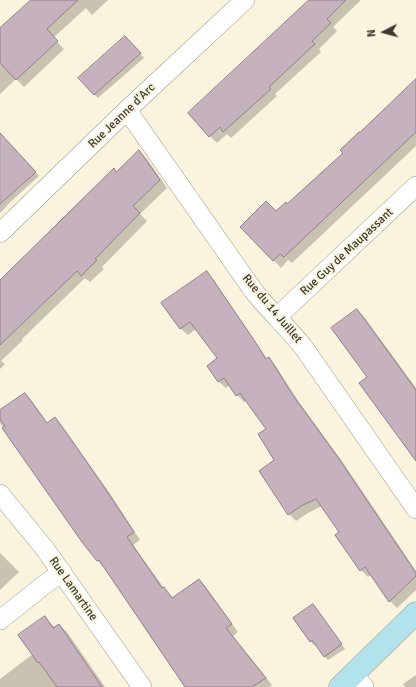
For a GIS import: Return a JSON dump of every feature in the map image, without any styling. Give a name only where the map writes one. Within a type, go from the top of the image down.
[{"type":"street","name":"Rue Jeanne d'Arc","points":[[0,233],[127,110],[245,0]]},
{"type":"street","name":"Rue du 14 Juillet","points":[[127,110],[255,293],[304,348],[416,509]]},
{"type":"street","name":"Rue Guy de Maupassant","points":[[277,317],[416,186]]},
{"type":"street","name":"Rue Lamartine","points":[[0,494],[28,527],[62,572],[142,687]]},
{"type":"street","points":[[0,620],[62,572]]},
{"type":"street","points":[[353,683],[416,613]]},
{"type":"building","points":[[31,0],[78,0],[47,29],[58,41],[16,80],[0,63],[0,28]]},
{"type":"building","points":[[309,0],[346,0],[327,19],[331,23],[312,41],[315,44],[269,87],[271,89],[223,132],[220,127],[209,137],[188,113]]},
{"type":"building","points":[[125,36],[141,53],[94,95],[78,78]]},
{"type":"building","points":[[416,79],[416,132],[284,257],[280,254],[273,261],[240,227],[266,201],[276,211],[286,202],[287,204],[343,153],[340,150]]},
{"type":"building","points":[[0,133],[36,172],[0,204]]},
{"type":"building","points":[[139,150],[160,180],[133,206],[140,213],[95,259],[97,260],[81,276],[77,271],[0,345],[0,280],[114,168],[116,172]]},
{"type":"building","points":[[207,271],[266,359],[269,357],[292,394],[337,456],[416,573],[416,576],[389,602],[365,567],[360,571],[335,535],[339,532],[316,499],[301,506],[288,515],[259,471],[274,460],[258,434],[266,429],[240,393],[236,396],[224,378],[218,382],[207,366],[217,358],[190,322],[180,329],[161,303]]},
{"type":"building","points":[[357,309],[416,390],[416,461],[359,383],[367,377],[331,328]]},
{"type":"building","points":[[25,393],[47,423],[55,417],[68,435],[134,532],[127,537],[162,588],[164,587],[172,598],[199,579],[232,624],[226,628],[266,678],[252,687],[185,687],[99,560],[97,561],[82,542],[2,428],[5,426],[0,419],[0,410]]},
{"type":"building","points":[[313,604],[342,644],[324,657],[312,640],[310,642],[293,618]]},
{"type":"building","points":[[45,616],[53,628],[59,624],[102,687],[57,687],[18,635]]}]
